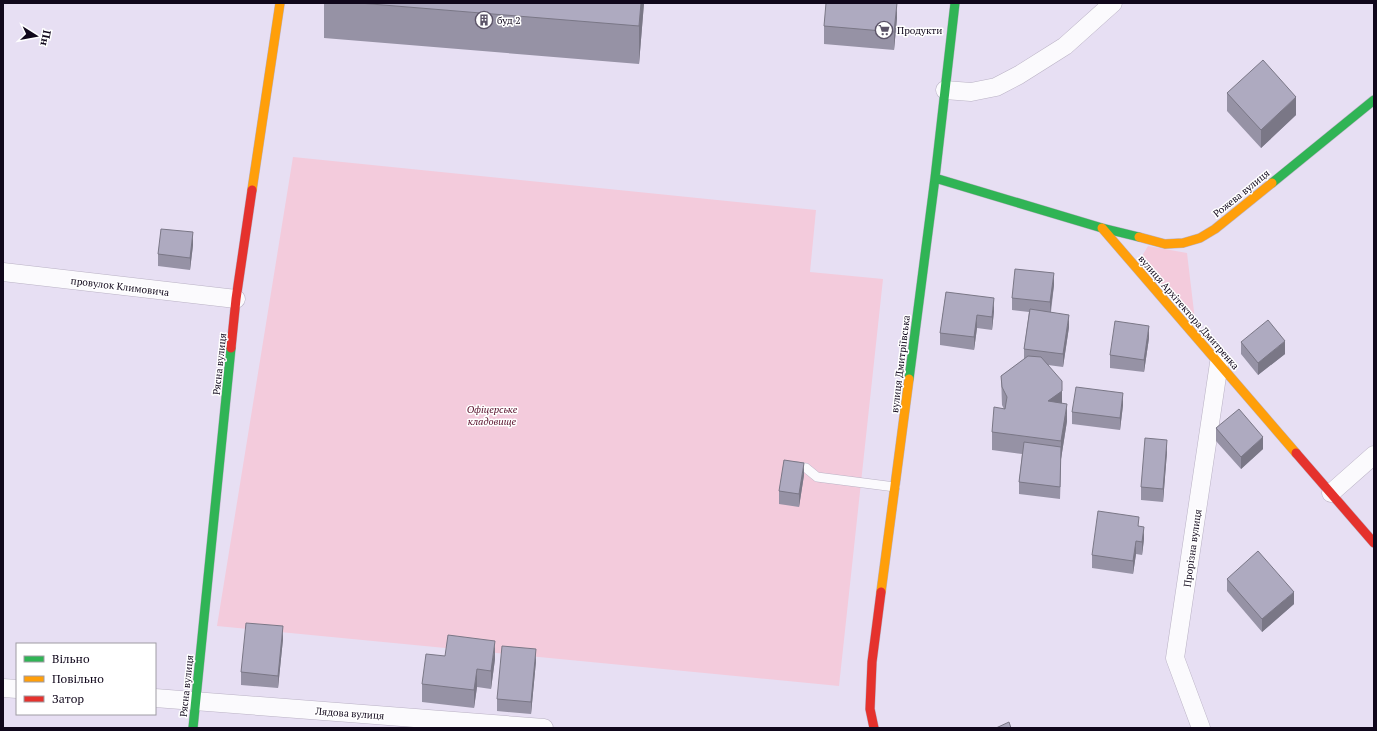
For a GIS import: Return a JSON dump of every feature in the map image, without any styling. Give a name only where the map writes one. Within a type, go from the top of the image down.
[{"type":"street","name":"Рясна вулиця","points":[[192,728],[236,299],[280,3]]},
{"type":"street","name":"вулиця Дмитріївська","points":[[874,728],[870,709],[872,662],[936,178],[955,3]]},
{"type":"street","points":[[945,90],[971,92],[996,87],[1019,75],[1064,46],[1113,3]]},
{"type":"street","name":"Рожева вулиця","points":[[1102,228],[1165,244],[1183,243],[1200,238],[1215,229],[1374,100]]},
{"type":"street","points":[[936,178],[1102,228]]},
{"type":"street","name":"вулиця Архітектора Дмитренка","points":[[1102,228],[1374,543]]},
{"type":"street","name":"провулок Климовича","points":[[3,272],[236,299]]},
{"type":"street","name":"Прорізна вулиця","points":[[1201,728],[1175,658],[1219,363]]},
{"type":"street","points":[[1331,493],[1374,455]]},
{"type":"street","points":[[3,688],[16,689]]},
{"type":"street","name":"Лядова вулиця","points":[[156,698],[544,728]]},
{"type":"lane","points":[[783,465],[806,468],[818,477],[895,487]]},
{"type":"green space","name":"Офіцерське кладовище","points":[[293,157],[816,210],[810,272],[883,279],[839,686],[217,626]]},
{"type":"green space","points":[[1148,246],[1187,253],[1195,320],[1138,263]]},
{"type":"building","points":[[359,3],[641,3],[639,26]]},
{"type":"building","points":[[826,3],[897,3],[894,32],[824,26]]},
{"type":"building","points":[[1263,60],[1296,97],[1261,130],[1227,93]]},
{"type":"building","points":[[161,229],[193,232],[190,258],[158,254]]},
{"type":"building","points":[[1015,269],[1054,273],[1050,302],[1012,298]]},
{"type":"building","points":[[946,292],[994,298],[992,317],[977,315],[974,337],[940,333]]},
{"type":"building","points":[[1030,309],[1069,315],[1063,354],[1024,349]]},
{"type":"building","points":[[1268,320],[1285,341],[1258,363],[1241,342]]},
{"type":"building","points":[[1115,321],[1149,326],[1144,360],[1110,355]]},
{"type":"building","points":[[1028,356],[1041,357],[1062,381],[1062,391],[1048,401],[1067,404],[1061,441],[992,432],[994,407],[1005,409],[1007,397],[1002,387],[1001,376]]},
{"type":"building","points":[[1076,387],[1123,393],[1120,418],[1072,412]]},
{"type":"building","points":[[1239,409],[1263,437],[1241,457],[1216,428]]},
{"type":"building","points":[[1145,438],[1167,440],[1163,489],[1141,487]]},
{"type":"building","points":[[1024,442],[1061,447],[1060,487],[1019,482]]},
{"type":"building","points":[[784,460],[804,463],[799,494],[779,491]]},
{"type":"building","points":[[1098,511],[1139,517],[1138,526],[1144,527],[1142,542],[1136,541],[1133,561],[1092,555]]},
{"type":"building","points":[[1258,551],[1294,592],[1262,619],[1227,579]]},
{"type":"building","points":[[246,623],[283,626],[278,676],[241,672]]},
{"type":"building","points":[[448,635],[495,641],[491,671],[477,669],[474,690],[422,684],[426,654],[445,656]]},
{"type":"building","points":[[502,646],[536,649],[531,702],[497,699]]},
{"type":"building","points":[[1009,722],[1011,728],[996,728]]},
{"type":"traffic: fast","points":[[909,379],[935,178],[955,3]]},
{"type":"traffic: fast","points":[[1272,183],[1374,100]]},
{"type":"traffic: fast","points":[[935,178],[1102,228],[1139,237]]},
{"type":"traffic: fast","points":[[193,728],[231,348]]},
{"type":"traffic: slow","points":[[252,190],[280,3]]},
{"type":"traffic: slow","points":[[1139,237],[1165,244],[1183,243],[1200,238],[1215,229],[1272,183]]},
{"type":"traffic: slow","points":[[1102,228],[1296,453]]},
{"type":"traffic: slow","points":[[881,592],[909,379]]},
{"type":"traffic: jam","points":[[231,348],[236,299],[252,190]]},
{"type":"traffic: jam","points":[[1296,453],[1374,543]]},
{"type":"traffic: jam","points":[[874,728],[870,709],[872,662],[881,592]]},
{"type":"place","name":"буд 2","points":[[484,20]]},
{"type":"place","name":"Продукти","points":[[884,30]]}]
